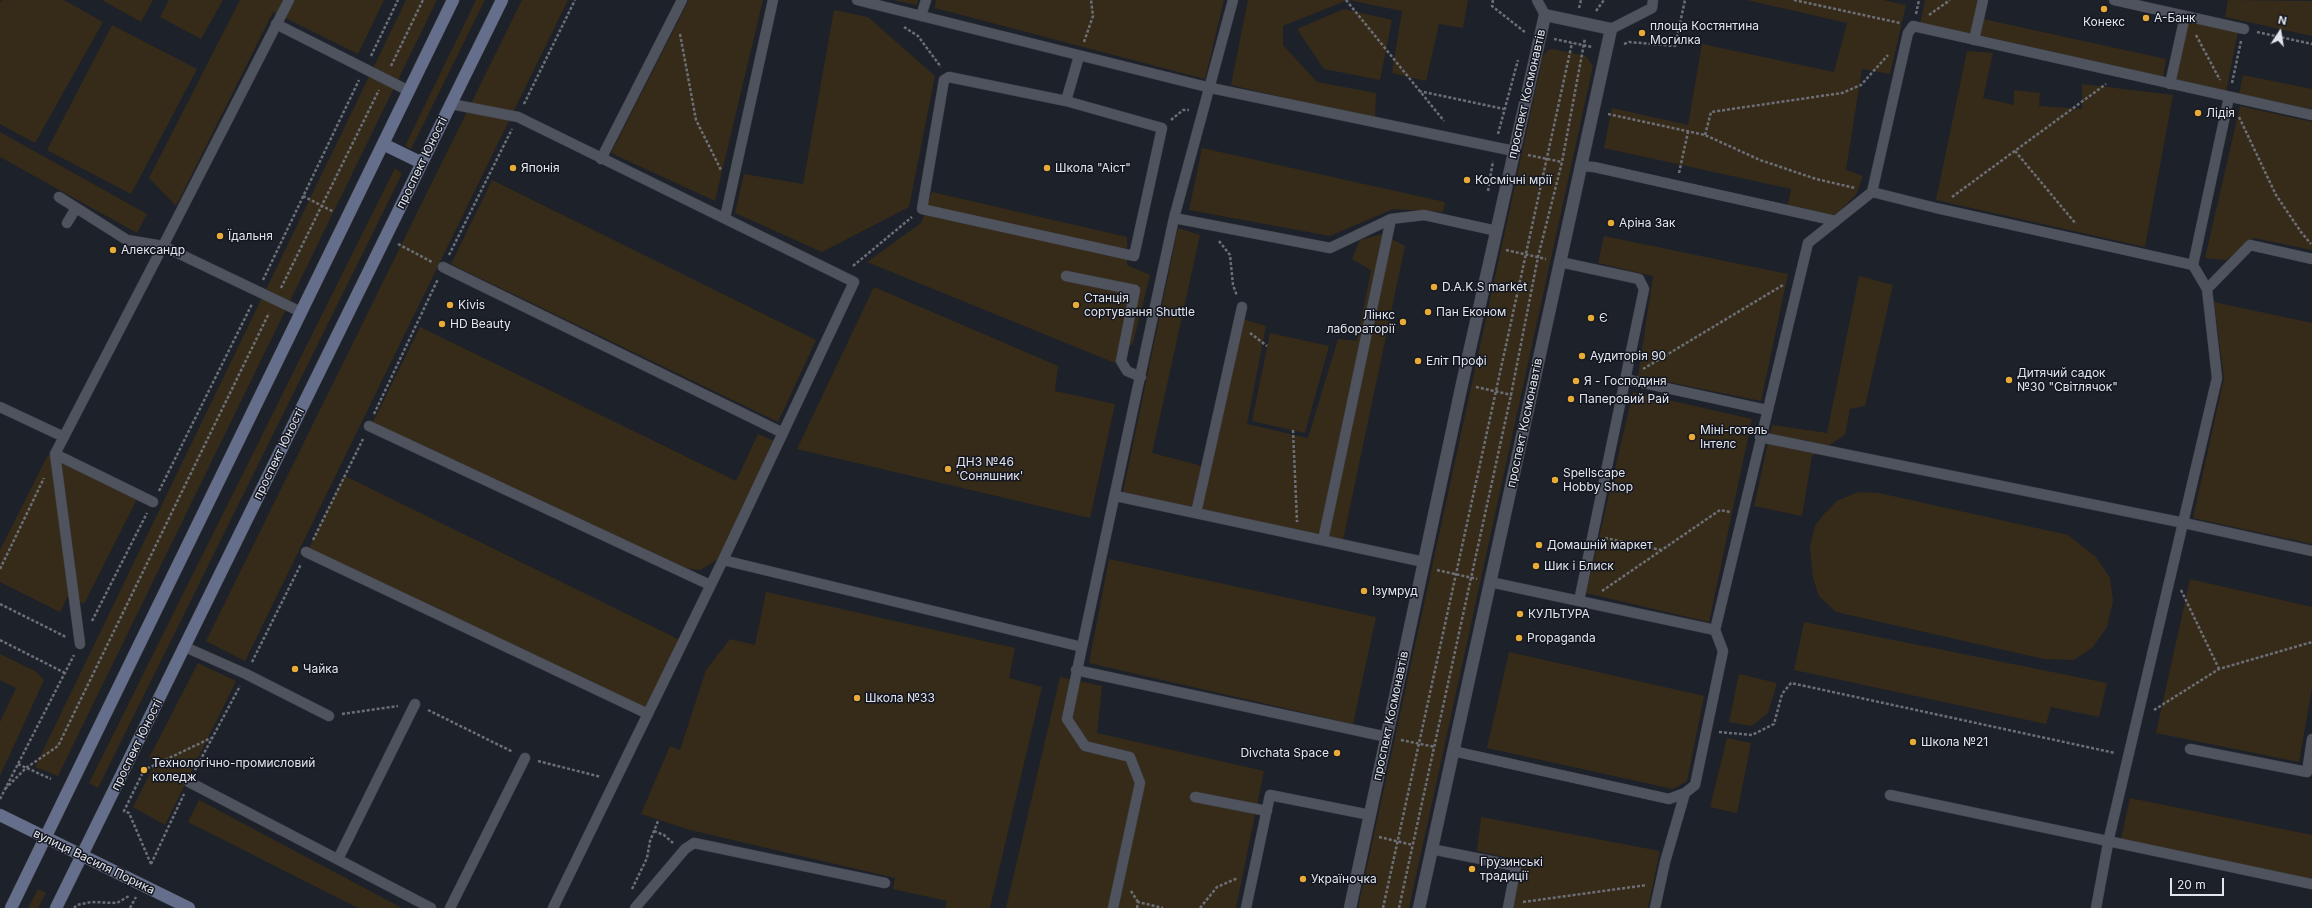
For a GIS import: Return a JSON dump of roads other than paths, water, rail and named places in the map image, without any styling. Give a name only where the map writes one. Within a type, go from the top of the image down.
[{"type":"main road","points":[[12,908],[453,0]]},
{"type":"main road","name":"проспект Юності","points":[[56,908],[502,0]]},
{"type":"main road","points":[[383,144],[422,163]]},
{"type":"main road","name":"вулиця Василя Порика","points":[[0,815],[189,908]]},
{"type":"street","name":"проспект Космонавтів","points":[[1350,908],[1462,384],[1545,15],[1611,29],[1419,908]]},
{"type":"lane","points":[[80,644],[55,454],[289,0]]},
{"type":"lane","points":[[601,159],[682,0]]},
{"type":"lane","points":[[725,218],[773,0]]},
{"type":"lane","points":[[857,0],[1211,88],[1461,142],[1514,151]]},
{"type":"lane","points":[[921,16],[926,0]]},
{"type":"lane","points":[[1113,908],[1140,783],[1130,757],[1085,746],[1068,719],[1076,670],[1116,496],[1174,218],[1211,88],[1233,0]]},
{"type":"lane","points":[[1537,0],[1545,15]]},
{"type":"lane","points":[[1611,29],[1652,8],[1653,0]]},
{"type":"lane","points":[[1974,40],[1983,0]]},
{"type":"lane","points":[[2114,0],[2244,29]]},
{"type":"lane","points":[[2170,84],[2185,16]]},
{"type":"lane","points":[[276,24],[386,78],[409,91]]},
{"type":"lane","points":[[1453,751],[1669,799],[1685,793],[1695,785],[1723,651],[1715,630],[1760,437],[1808,243],[1872,192],[1908,33],[1913,26],[2312,115]]},
{"type":"lane","points":[[1066,101],[1079,56]]},
{"type":"lane","points":[[949,76],[1066,101],[1162,128],[1134,256],[922,209],[944,80],[949,76]]},
{"type":"lane","points":[[2096,908],[2108,840],[2217,378],[2207,289],[2193,265],[2229,97]]},
{"type":"lane","points":[[451,104],[518,117],[854,282],[723,560],[555,908]]},
{"type":"lane","points":[[1580,166],[1602,168],[1836,221]]},
{"type":"lane","points":[[1872,192],[1936,208],[2193,265]]},
{"type":"lane","points":[[59,197],[127,240],[163,246],[301,312]]},
{"type":"lane","points":[[67,223],[76,208]]},
{"type":"lane","points":[[1174,218],[1330,248],[1391,219],[1424,215],[1496,231]]},
{"type":"lane","points":[[1323,540],[1391,219]]},
{"type":"lane","points":[[2207,289],[2250,245],[2312,259]]},
{"type":"lane","points":[[1560,262],[1639,279],[1644,289],[1579,601]]},
{"type":"lane","points":[[443,267],[783,433]]},
{"type":"lane","points":[[1066,276],[1135,290],[1122,361],[1127,371],[1141,377]]},
{"type":"lane","points":[[1196,513],[1242,307]]},
{"type":"lane","points":[[1625,379],[1767,410]]},
{"type":"lane","points":[[0,407],[64,436]]},
{"type":"lane","points":[[369,426],[710,585]]},
{"type":"lane","points":[[1760,437],[2184,523],[2312,551]]},
{"type":"lane","points":[[55,454],[153,502]]},
{"type":"lane","points":[[1116,496],[1298,534],[1423,564]]},
{"type":"lane","points":[[306,552],[648,714]]},
{"type":"lane","points":[[723,560],[1082,647]]},
{"type":"lane","points":[[1490,582],[1715,630]]},
{"type":"lane","points":[[185,646],[246,674],[329,716]]},
{"type":"lane","points":[[1076,670],[1387,737]]},
{"type":"lane","points":[[338,859],[415,704]]},
{"type":"lane","points":[[2190,749],[2307,772],[2312,739]]},
{"type":"lane","points":[[450,908],[525,758]]},
{"type":"lane","points":[[189,782],[431,908]]},
{"type":"lane","points":[[1655,908],[1660,883],[1685,793]]},
{"type":"lane","points":[[1246,908],[1270,795],[1370,815]]},
{"type":"lane","points":[[1890,796],[2108,840],[2312,884]]},
{"type":"lane","points":[[1195,797],[1267,811]]},
{"type":"lane","points":[[638,906],[685,849],[691,844],[700,843],[885,883]]},
{"type":"lane","points":[[1432,849],[1516,866],[1509,906]]},
{"type":"place","name":"Конекс","points":[[2104,9]]},
{"type":"place","name":"А-Банк","points":[[2146,18]]},
{"type":"place","name":"площа Костянтина Могилка","points":[[1642,33]]},
{"type":"place","name":"Лідія","points":[[2198,113]]},
{"type":"place","name":"Японія","points":[[513,168]]},
{"type":"place","name":"Школа \"Аіст\"","points":[[1047,168]]},
{"type":"place","name":"Космічні мрії","points":[[1467,180]]},
{"type":"place","name":"Аріна Зак","points":[[1611,223]]},
{"type":"place","name":"Їдальня","points":[[220,236]]},
{"type":"place","name":"Александр","points":[[113,250]]},
{"type":"place","name":"D.A.K.S market","points":[[1434,287]]},
{"type":"place","name":"Kivis","points":[[450,305]]},
{"type":"place","name":"Станція сортування Shuttle","points":[[1076,305]]},
{"type":"place","name":"Пан Економ","points":[[1428,312]]},
{"type":"place","name":"Є","points":[[1591,318]]},
{"type":"place","name":"Лінкс лабораторії","points":[[1403,322]]},
{"type":"place","name":"HD Beauty","points":[[442,324]]},
{"type":"place","name":"Аудиторія 90","points":[[1582,356]]},
{"type":"place","name":"Еліт Профі","points":[[1418,361]]},
{"type":"place","name":"Дитячий садок №30 \"Світлячок\"","points":[[2009,380]]},
{"type":"place","name":"Я - Господиня","points":[[1576,381]]},
{"type":"place","name":"Паперовий Рай","points":[[1571,399]]},
{"type":"place","name":"Міні-готель Інтелс","points":[[1692,437]]},
{"type":"place","name":"ДНЗ №46 'Соняшник'","points":[[948,469]]},
{"type":"place","name":"Spellscape Hobby Shop","points":[[1555,480]]},
{"type":"place","name":"Домашній маркет","points":[[1539,545]]},
{"type":"place","name":"Шик і Блиск","points":[[1536,566]]},
{"type":"place","name":"Ізумруд","points":[[1364,591]]},
{"type":"place","name":"КУЛЬТУРА","points":[[1520,614]]},
{"type":"place","name":"Propaganda","points":[[1519,638]]},
{"type":"place","name":"Чайка","points":[[295,669]]},
{"type":"place","name":"Школа №33","points":[[857,698]]},
{"type":"place","name":"Школа №21","points":[[1913,742]]},
{"type":"place","name":"Divchata Space","points":[[1337,753]]},
{"type":"place","name":"Технологічно-промисловий коледж","points":[[144,770]]},
{"type":"place","name":"Грузинські традиції","points":[[1472,869]]},
{"type":"place","name":"Україночка","points":[[1303,879]]}]
